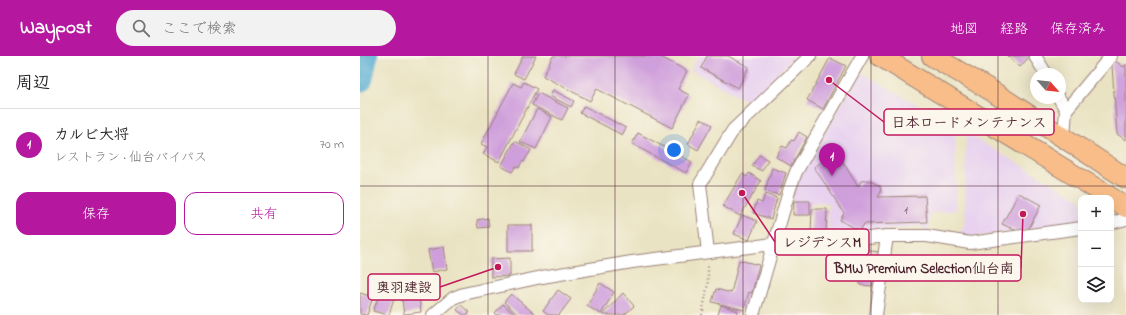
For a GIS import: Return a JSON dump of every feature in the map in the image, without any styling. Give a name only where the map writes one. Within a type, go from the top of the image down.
[{"type":"highway","points":[[880,56],[1126,207]]},
{"type":"highway","points":[[932,56],[1064,137],[1126,178]]},
{"type":"street","points":[[708,252],[700,184],[733,130],[810,56]]},
{"type":"street","points":[[754,315],[773,244],[796,172],[862,56]]},
{"type":"street","points":[[1036,56],[1043,68]]},
{"type":"street","points":[[1066,110],[1111,56]]},
{"type":"street","points":[[1062,104],[1066,110],[1064,137]]},
{"type":"street","points":[[1114,222],[1126,219]]},
{"type":"street","points":[[433,315],[453,298],[463,294],[542,276],[708,252],[773,244],[832,242],[887,236],[927,236],[970,243],[1078,228]]},
{"type":"street","points":[[876,315],[887,236]]},
{"type":"path","points":[[702,315],[708,283],[708,252]]},
{"type":"shaded area","points":[[699,56],[795,56],[750,103],[691,70]]},
{"type":"shaded area","points":[[861,72],[955,127],[956,210],[930,213],[928,231],[920,226],[828,237],[829,204],[791,201],[799,176]]},
{"type":"shaded area","points":[[966,133],[1078,198],[1078,223],[967,238],[960,232],[965,224]]},
{"type":"building","points":[[523,56],[536,56],[524,79],[514,74]]},
{"type":"building","points":[[553,56],[659,56],[687,71],[678,89],[689,95],[672,128],[597,89],[590,101],[543,76]]},
{"type":"building","points":[[707,56],[728,56],[749,67],[738,88],[701,68]]},
{"type":"building","points":[[1008,56],[1030,56],[1020,67]]},
{"type":"building","points":[[830,58],[846,66],[823,109],[807,100]]},
{"type":"building","points":[[1115,61],[1124,67],[1126,64],[1126,140],[1117,134],[1112,66]]},
{"type":"building","points":[[524,82],[537,89],[499,162],[483,154],[487,147],[481,144],[513,83],[521,87]]},
{"type":"building","points":[[553,90],[574,101],[571,107],[550,96]]},
{"type":"building","points":[[538,93],[568,108],[562,120],[532,105]]},
{"type":"building","points":[[584,106],[626,128],[622,135],[580,113]]},
{"type":"building","points":[[537,109],[552,117],[536,149],[520,142]]},
{"type":"building","points":[[701,119],[712,125],[698,150],[688,144]]},
{"type":"building","points":[[799,132],[807,137],[791,166],[776,157],[782,146],[787,148],[791,140],[794,141]]},
{"type":"building","points":[[638,133],[692,162],[686,173],[632,144]]},
{"type":"building","points":[[515,141],[531,150],[524,162],[522,161],[519,168],[516,166],[512,172],[501,166]]},
{"type":"building","points":[[837,152],[858,187],[861,181],[868,180],[880,186],[881,192],[878,197],[925,196],[927,222],[864,224],[860,231],[840,220],[844,213],[814,167]]},
{"type":"building","points":[[759,155],[768,160],[762,171],[752,166]]},
{"type":"building","points":[[772,168],[786,173],[779,195],[765,191]]},
{"type":"building","points":[[749,173],[761,181],[740,216],[723,206],[742,174],[747,177]]},
{"type":"building","points":[[1019,193],[1041,205],[1028,230],[1017,231],[1002,224]]},
{"type":"building","points":[[765,194],[777,198],[771,219],[753,213],[757,201],[762,203]]},
{"type":"building","points":[[794,201],[810,201],[810,215],[793,215]]},
{"type":"building","points":[[812,209],[827,209],[826,235],[811,234]]},
{"type":"building","points":[[742,215],[757,221],[749,240],[734,234]]},
{"type":"building","points":[[488,218],[489,227],[478,228],[477,220]]},
{"type":"building","points":[[508,225],[532,225],[532,251],[508,251]]},
{"type":"building","points":[[444,247],[447,269],[432,272],[428,250]]},
{"type":"building","points":[[860,250],[881,252],[872,286],[860,285]]},
{"type":"building","points":[[510,258],[510,276],[491,277],[491,259]]},
{"type":"building","points":[[739,260],[759,265],[752,293],[749,292],[744,310],[712,302],[716,289],[731,293]]},
{"type":"building","points":[[600,283],[614,292],[601,314],[587,306]]},
{"type":"building","points":[[418,290],[421,312],[404,314],[401,293]]},
{"type":"building","points":[[558,290],[571,299],[559,315],[548,315],[543,311]]},
{"type":"building","points":[[381,291],[395,296],[389,315],[373,311]]},
{"type":"building","points":[[360,293],[373,297],[367,315],[360,314]]},
{"type":"building","points":[[623,293],[634,306],[624,315],[602,315]]},
{"type":"building","points":[[511,294],[536,315],[518,315],[504,302]]},
{"type":"building","points":[[503,304],[515,315],[497,315],[495,313]]},
{"type":"building","points":[[461,305],[469,312],[468,315],[464,315],[457,310]]},
{"type":"building","points":[[721,305],[738,311],[737,315],[718,315]]},
{"type":"waterway","points":[[360,79],[365,56]]},
{"type":"place","name":"日本ロードメンテナンス","points":[[829,80]]},
{"type":"place","name":"カルビ大将","points":[[832,176]]},
{"type":"place","name":"レジデンスM","points":[[742,193]]},
{"type":"place","name":"BMW Premium Selection仙台南","points":[[1023,214]]},
{"type":"place","name":"奥羽建設","points":[[498,267]]}]
